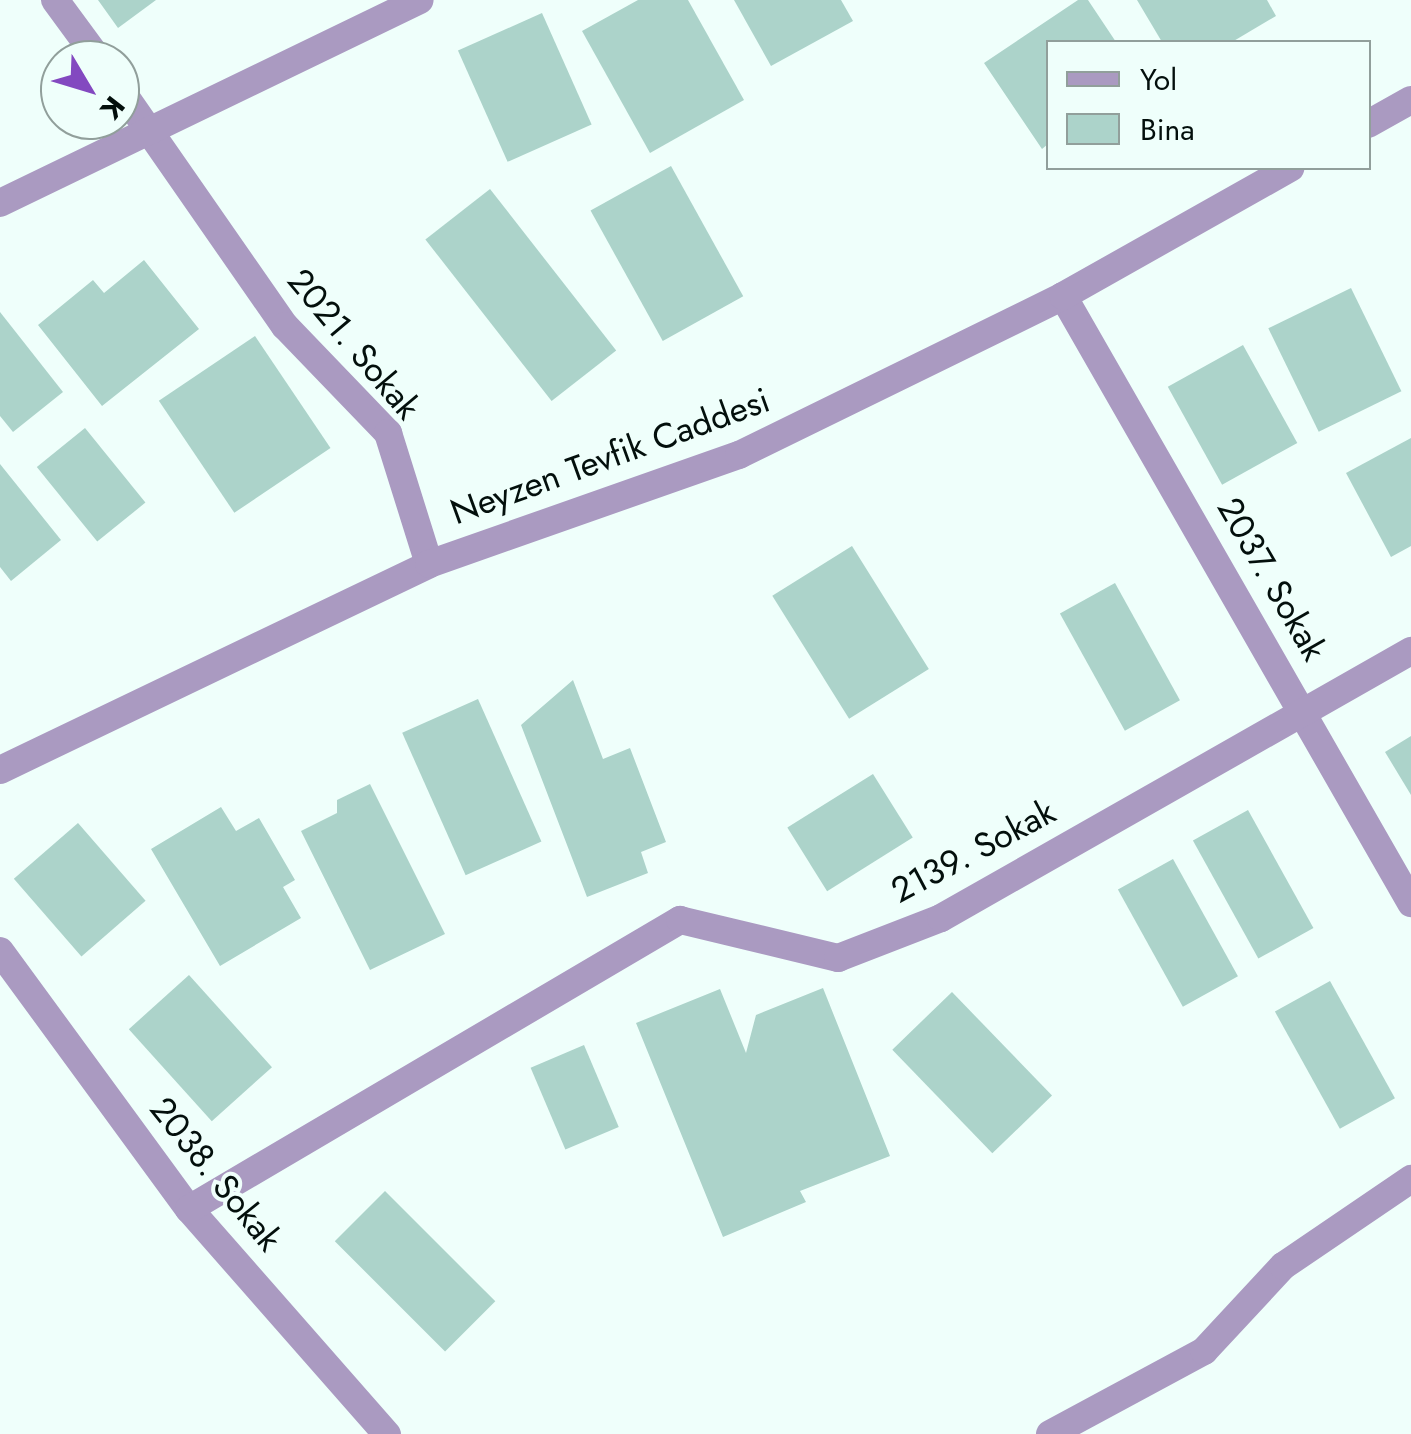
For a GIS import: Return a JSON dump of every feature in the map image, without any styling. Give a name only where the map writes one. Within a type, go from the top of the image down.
[{"type":"street","points":[[55,0],[84,40]]},
{"type":"street","points":[[0,203],[152,133],[419,0]]},
{"type":"street","points":[[1371,122],[1411,100]]},
{"type":"street","name":"2021. Sokak","points":[[140,116],[285,326],[388,433],[429,564]]},
{"type":"street","name":"Neyzen Tevfik Caddesi","points":[[0,770],[429,564],[739,455],[1063,296],[1286,170]]},
{"type":"street","name":"2037. Sokak","points":[[1063,296],[1306,711],[1411,903]]},
{"type":"street","name":"2139. Sokak","points":[[190,1208],[680,920],[838,958],[941,918],[1411,652]]},
{"type":"street","name":"2038. Sokak","points":[[0,951],[190,1208],[386,1434]]},
{"type":"street","points":[[1050,1434],[1204,1350],[1282,1266],[1411,1179]]},
{"type":"building","points":[[98,0],[156,0],[118,28]]},
{"type":"building","points":[[638,0],[688,0],[744,100],[650,153],[582,31]]},
{"type":"building","points":[[734,0],[841,0],[853,21],[771,66]]},
{"type":"building","points":[[1078,0],[1088,0],[1115,40],[1046,40],[1046,146],[1042,149],[984,63]]},
{"type":"building","points":[[1137,0],[1267,0],[1276,16],[1235,40],[1161,40]]},
{"type":"building","points":[[542,13],[592,124],[508,162],[458,50]]},
{"type":"building","points":[[671,166],[743,296],[663,341],[591,211]]},
{"type":"building","points":[[490,189],[616,351],[552,401],[425,239]]},
{"type":"building","points":[[144,260],[199,329],[102,406],[38,325],[93,280],[104,293]]},
{"type":"building","points":[[1351,288],[1401,391],[1319,432],[1268,328]]},
{"type":"building","points":[[0,312],[63,392],[13,432],[0,416]]},
{"type":"building","points":[[255,336],[330,448],[234,513],[159,401]]},
{"type":"building","points":[[1243,345],[1297,443],[1222,485],[1168,387]]},
{"type":"building","points":[[85,428],[145,503],[97,542],[37,467]]},
{"type":"building","points":[[1411,438],[1411,546],[1391,557],[1346,473]]},
{"type":"building","points":[[0,464],[61,540],[11,581],[0,567]]},
{"type":"building","points":[[852,546],[929,669],[849,719],[772,596]]},
{"type":"building","points":[[1115,583],[1180,700],[1125,731],[1060,614]]},
{"type":"building","points":[[573,680],[603,759],[630,748],[666,842],[641,852],[648,873],[587,897],[521,725]]},
{"type":"building","points":[[478,699],[541,842],[466,875],[402,733]]},
{"type":"building","points":[[1411,736],[1411,795],[1385,752]]},
{"type":"building","points":[[873,774],[913,838],[827,891],[787,828]]},
{"type":"building","points":[[370,784],[445,934],[370,970],[301,831],[337,813],[337,800]]},
{"type":"building","points":[[221,807],[236,831],[259,818],[295,880],[283,887],[301,918],[220,966],[151,849]]},
{"type":"building","points":[[1248,810],[1313,928],[1258,959],[1193,841]]},
{"type":"building","points":[[78,823],[146,901],[81,957],[14,879]]},
{"type":"building","points":[[1173,859],[1238,976],[1183,1007],[1118,890]]},
{"type":"building","points":[[189,975],[272,1067],[212,1121],[129,1029]]},
{"type":"building","points":[[1330,981],[1395,1098],[1340,1129],[1275,1012]]},
{"type":"building","points":[[823,988],[890,1156],[800,1191],[806,1202],[723,1237],[636,1023],[720,989],[746,1053],[756,1015]]},
{"type":"building","points":[[952,992],[1052,1096],[992,1153],[892,1050]]},
{"type":"building","points":[[584,1045],[619,1127],[565,1150],[531,1068]]},
{"type":"building","points":[[385,1191],[495,1301],[445,1352],[335,1241]]}]
